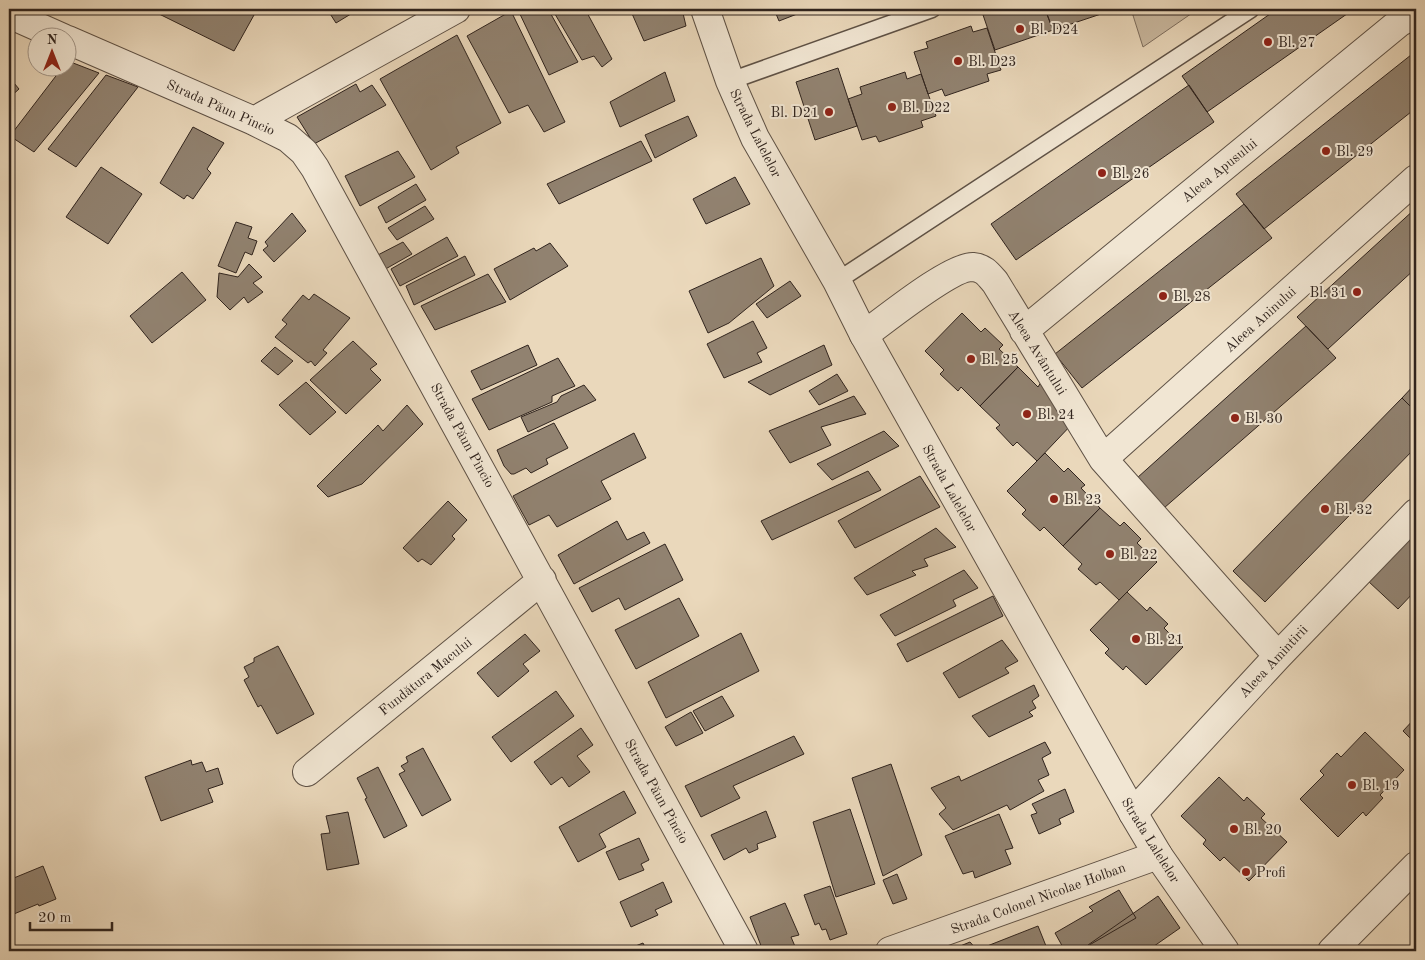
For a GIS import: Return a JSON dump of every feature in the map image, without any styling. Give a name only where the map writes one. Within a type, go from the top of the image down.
[{"type":"street","points":[[254,121],[456,9]]},
{"type":"street","name":"Strada Lalelelor","points":[[705,9],[730,81],[755,138],[837,281],[864,335],[1132,812],[1158,855],[1225,951]]},
{"type":"street","points":[[9,14],[40,28]]},
{"type":"street","name":"Aleea Apusului","points":[[1024,330],[1400,22],[1416,14]]},
{"type":"street","name":"Strada Păun Pincio","points":[[78,44],[254,121],[297,144],[304,152],[315,168],[542,580],[744,951]]},
{"type":"street","name":"Aleea Aninului","points":[[1103,459],[1416,179]]},
{"type":"street","name":"Aleea Avântului","points":[[864,335],[939,280],[972,267],[985,270],[1103,459],[1278,656]]},
{"type":"street","name":"Aleea Amintirii","points":[[1132,812],[1278,656],[1416,513]]},
{"type":"street","name":"Fundătura Macului","points":[[307,772],[542,580]]},
{"type":"street","name":"Strada Colonel Nicolae Holban","points":[[890,951],[1158,855]]},
{"type":"street","points":[[1332,951],[1416,866]]},
{"type":"lane","points":[[730,81],[932,9]]},
{"type":"lane","points":[[837,281],[1251,9]]},
{"type":"shaded area","points":[[1131,9],[1198,9],[1143,47]]},
{"type":"building","points":[[149,9],[246,9],[254,15],[234,51]]},
{"type":"building","points":[[327,9],[359,9],[336,23]]},
{"type":"building","points":[[548,9],[578,62],[549,75],[518,10]]},
{"type":"building","points":[[552,9],[585,9],[612,59],[602,67],[594,56],[582,60]]},
{"type":"building","points":[[630,9],[682,9],[686,26],[644,41]]},
{"type":"building","points":[[774,9],[810,9],[779,21]]},
{"type":"building","name":"Bl. D24","points":[[981,9],[1045,9],[1053,30],[995,50]]},
{"type":"building","points":[[1045,9],[1110,9],[1110,11],[1053,30]]},
{"type":"building","name":"Bl. 27","points":[[1277,9],[1354,9],[1207,112],[1182,76]]},
{"type":"building","points":[[511,11],[565,122],[544,132],[528,105],[509,113],[467,36]]},
{"type":"building","name":"Bl. D23","points":[[971,26],[973,32],[987,28],[1001,70],[987,74],[989,81],[945,96],[942,89],[928,94],[914,52],[928,48],[926,42]]},
{"type":"building","points":[[457,35],[501,123],[456,147],[459,153],[431,170],[380,79]]},
{"type":"building","name":"Bl. 29","points":[[1416,51],[1416,108],[1264,229],[1236,194]]},
{"type":"building","points":[[78,65],[99,73],[34,152],[10,136],[54,78],[78,78]]},
{"type":"building","name":"Bl. D21","points":[[838,68],[857,126],[815,140],[796,82]]},
{"type":"building","points":[[665,72],[675,101],[620,127],[610,102]]},
{"type":"building","name":"Bl. D22","points":[[905,72],[907,79],[921,74],[936,116],[921,121],[923,127],[879,142],[876,136],[862,140],[848,99],[862,94],[860,87]]},
{"type":"building","points":[[106,75],[138,87],[76,167],[48,149]]},
{"type":"building","points":[[9,77],[19,89],[9,98]]},
{"type":"building","points":[[356,84],[360,92],[372,85],[386,105],[314,144],[297,117]]},
{"type":"building","name":"Bl. 26","points":[[1189,85],[1214,122],[1016,260],[991,224]]},
{"type":"building","points":[[688,116],[697,136],[655,158],[645,135]]},
{"type":"building","points":[[193,127],[224,143],[207,169],[211,173],[193,199],[187,195],[184,199],[160,183]]},
{"type":"building","points":[[641,141],[652,161],[559,204],[547,184]]},
{"type":"building","points":[[398,151],[415,177],[360,206],[345,176]]},
{"type":"building","points":[[101,167],[142,194],[108,244],[66,217]]},
{"type":"building","points":[[735,177],[750,204],[706,224],[693,199]]},
{"type":"building","points":[[416,184],[426,200],[386,223],[378,207]]},
{"type":"building","name":"Bl. 28","points":[[1244,204],[1272,238],[1082,388],[1055,354]]},
{"type":"building","points":[[425,206],[434,219],[397,240],[388,228]]},
{"type":"building","name":"Bl. 31","points":[[1416,208],[1416,268],[1328,349],[1297,317]]},
{"type":"building","points":[[292,213],[306,231],[274,262],[263,250],[268,246],[265,242]]},
{"type":"building","points":[[236,222],[252,227],[248,238],[257,241],[252,255],[245,252],[236,273],[218,266]]},
{"type":"building","points":[[447,237],[458,256],[400,286],[391,269]]},
{"type":"building","points":[[403,242],[412,254],[382,271],[374,257]]},
{"type":"building","points":[[550,243],[568,266],[510,300],[494,269],[534,248],[536,251]]},
{"type":"building","points":[[465,256],[475,275],[414,305],[406,286]]},
{"type":"building","points":[[761,258],[774,286],[729,323],[708,333],[689,291]]},
{"type":"building","points":[[249,264],[262,277],[253,283],[263,292],[248,303],[244,297],[230,310],[217,297],[219,273],[238,277]]},
{"type":"building","points":[[182,272],[206,300],[152,343],[130,316]]},
{"type":"building","points":[[488,274],[506,302],[435,330],[421,306]]},
{"type":"building","points":[[790,281],[801,296],[767,318],[756,304]]},
{"type":"building","points":[[314,294],[350,318],[323,350],[327,353],[315,366],[311,361],[308,363],[275,337],[287,324],[282,320],[303,295],[309,300]]},
{"type":"building","name":"Bl. 25","points":[[962,313],[981,332],[985,328],[1003,345],[999,349],[1018,367],[980,406],[961,387],[958,391],[940,374],[944,370],[925,351]]},
{"type":"building","points":[[753,321],[767,348],[757,353],[762,362],[724,378],[707,344]]},
{"type":"building","name":"Bl. 30","points":[[1306,326],[1336,358],[1164,508],[1137,478]]},
{"type":"building","points":[[353,341],[377,364],[370,369],[381,380],[346,414],[310,380]]},
{"type":"building","points":[[528,345],[537,365],[481,390],[471,371]]},
{"type":"building","points":[[824,345],[832,365],[770,395],[748,382]]},
{"type":"building","points":[[275,347],[293,361],[278,375],[261,361]]},
{"type":"building","points":[[558,358],[575,386],[552,396],[552,402],[489,430],[472,399]]},
{"type":"building","name":"Bl. 24","points":[[1018,367],[1038,387],[1041,382],[1074,422],[1037,461],[1017,442],[1013,446],[996,428],[1000,425],[980,406]]},
{"type":"building","points":[[837,374],[848,391],[819,405],[809,391]]},
{"type":"building","points":[[306,382],[336,412],[310,435],[279,405]]},
{"type":"building","points":[[1416,383],[1416,412],[1402,398]]},
{"type":"building","points":[[584,385],[596,400],[528,432],[521,417],[557,402],[561,396]]},
{"type":"building","points":[[854,396],[866,414],[821,427],[831,445],[790,463],[769,431]]},
{"type":"building","name":"Bl. 32","points":[[1402,398],[1416,412],[1416,447],[1265,602],[1233,571]]},
{"type":"building","points":[[407,405],[423,424],[362,484],[328,497],[317,486],[378,425],[383,431]]},
{"type":"building","points":[[554,423],[568,448],[546,459],[548,464],[531,473],[526,468],[511,474],[504,466],[497,450]]},
{"type":"building","points":[[884,431],[899,446],[832,480],[817,464]]},
{"type":"building","points":[[634,433],[646,458],[601,481],[611,499],[557,527],[549,515],[529,525],[513,496]]},
{"type":"building","name":"Bl. 23","points":[[1045,453],[1064,472],[1068,468],[1085,485],[1081,488],[1100,508],[1063,546],[1044,527],[1040,531],[1022,514],[1026,510],[1007,491]]},
{"type":"building","points":[[868,471],[881,490],[772,540],[761,521]]},
{"type":"building","points":[[920,476],[940,507],[855,548],[838,521]]},
{"type":"building","points":[[448,501],[467,520],[452,536],[455,539],[431,565],[422,559],[418,562],[403,548]]},
{"type":"building","name":"Bl. 22","points":[[1100,508],[1120,526],[1124,522],[1141,539],[1137,543],[1157,562],[1119,600],[1100,582],[1096,585],[1078,569],[1082,564],[1063,546]]},
{"type":"building","points":[[617,521],[627,540],[644,532],[650,543],[574,584],[558,555]]},
{"type":"building","points":[[936,528],[956,547],[924,559],[928,566],[912,571],[916,575],[867,595],[854,578]]},
{"type":"building","points":[[1416,531],[1416,590],[1398,609],[1368,581]]},
{"type":"building","points":[[665,544],[683,580],[625,610],[619,598],[592,612],[579,588]]},
{"type":"building","points":[[964,570],[978,588],[953,600],[956,606],[895,636],[880,615]]},
{"type":"building","name":"Bl. 21","points":[[1127,592],[1147,611],[1150,607],[1168,624],[1164,628],[1183,647],[1146,685],[1126,666],[1123,670],[1105,653],[1109,649],[1090,630]]},
{"type":"building","points":[[993,596],[1003,616],[907,662],[897,644]]},
{"type":"building","points":[[679,598],[699,636],[636,669],[615,630]]},
{"type":"building","points":[[741,633],[759,671],[666,718],[648,682]]},
{"type":"building","points":[[525,634],[540,651],[523,664],[529,671],[498,697],[477,673]]},
{"type":"building","points":[[1002,640],[1018,661],[1005,668],[1009,673],[959,698],[943,673]]},
{"type":"building","points":[[278,646],[314,714],[277,734],[261,705],[258,707],[244,680],[249,677],[244,667],[254,662],[254,658]]},
{"type":"building","points":[[1034,685],[1039,696],[1032,701],[1036,708],[1029,712],[1033,716],[989,737],[972,716]]},
{"type":"building","points":[[556,691],[574,716],[511,762],[492,737]]},
{"type":"building","points":[[722,696],[734,716],[705,731],[693,711]]},
{"type":"building","points":[[691,712],[703,733],[676,746],[665,727]]},
{"type":"building","points":[[1416,717],[1416,744],[1403,731]]},
{"type":"building","points":[[581,728],[593,745],[577,756],[590,772],[569,787],[562,777],[551,785],[534,762]]},
{"type":"building","name":"Bl. 19","points":[[1365,732],[1404,770],[1380,795],[1383,798],[1366,816],[1363,812],[1338,837],[1300,799],[1324,775],[1320,771],[1337,753],[1341,757]]},
{"type":"building","points":[[794,736],[804,754],[733,786],[740,798],[701,817],[685,786]]},
{"type":"building","points":[[1045,742],[1051,753],[1042,758],[1049,775],[1038,780],[1044,791],[1010,810],[1007,805],[953,830],[939,814],[946,808],[931,788],[959,776],[961,781]]},
{"type":"building","points":[[423,748],[451,800],[422,816],[399,774],[405,771],[401,766],[408,762],[406,757]]},
{"type":"building","points":[[191,760],[192,765],[202,762],[206,772],[218,768],[223,784],[208,789],[213,802],[161,821],[145,777]]},
{"type":"building","points":[[891,764],[922,855],[883,876],[852,778]]},
{"type":"building","points":[[378,767],[407,826],[384,838],[357,778]]},
{"type":"building","name":"Bl. 20","points":[[1219,777],[1244,801],[1247,797],[1265,814],[1261,818],[1287,842],[1249,881],[1224,857],[1220,861],[1203,844],[1206,840],[1181,816]]},
{"type":"building","points":[[1065,789],[1074,812],[1059,819],[1061,824],[1039,834],[1031,815],[1037,813],[1032,804]]},
{"type":"building","points":[[624,791],[636,813],[599,834],[606,847],[578,862],[559,827]]},
{"type":"building","points":[[850,809],[875,884],[836,897],[813,822]]},
{"type":"building","points":[[766,811],[776,837],[757,844],[758,849],[749,853],[746,848],[724,860],[711,835]]},
{"type":"building","points":[[348,812],[359,864],[327,870],[321,834],[330,833],[326,816]]},
{"type":"building","points":[[999,814],[1013,848],[1005,850],[1011,864],[975,878],[973,871],[963,874],[945,836]]},
{"type":"building","points":[[639,838],[649,860],[641,864],[644,870],[619,880],[606,852]]},
{"type":"building","points":[[43,866],[56,899],[9,916],[9,880]]},
{"type":"building","points":[[897,874],[907,899],[893,904],[883,880]]},
{"type":"building","points":[[663,882],[672,902],[655,910],[658,915],[631,927],[620,902]]},
{"type":"building","points":[[830,886],[847,934],[830,940],[826,929],[822,930],[819,923],[815,925],[804,895]]},
{"type":"building","points":[[1119,890],[1136,918],[1079,951],[1065,951],[1055,933],[1093,911],[1089,907]]},
{"type":"building","points":[[1158,896],[1180,928],[1147,951],[1093,951],[1088,945]]},
{"type":"building","points":[[785,903],[799,935],[791,937],[797,951],[763,951],[750,917]]},
{"type":"building","points":[[1038,926],[1048,951],[954,951],[953,949],[970,942],[977,950]]},
{"type":"building","points":[[643,943],[647,951],[623,951]]},
{"type":"place","name":"Bl. D24","points":[[1020,29]]},
{"type":"place","name":"Bl. 27","points":[[1268,42]]},
{"type":"place","name":"Bl. D23","points":[[958,61]]},
{"type":"place","name":"Bl. D22","points":[[892,107]]},
{"type":"place","name":"Bl. D21","points":[[829,112]]},
{"type":"place","name":"Bl. 29","points":[[1326,151]]},
{"type":"place","name":"Bl. 26","points":[[1102,173]]},
{"type":"place","name":"Bl. 31","points":[[1357,292]]},
{"type":"place","name":"Bl. 28","points":[[1163,296]]},
{"type":"place","name":"Bl. 25","points":[[971,359]]},
{"type":"place","name":"Bl. 24","points":[[1027,414]]},
{"type":"place","name":"Bl. 30","points":[[1235,418]]},
{"type":"place","name":"Bl. 23","points":[[1054,499]]},
{"type":"place","name":"Bl. 32","points":[[1325,509]]},
{"type":"place","name":"Bl. 22","points":[[1110,554]]},
{"type":"place","name":"Bl. 21","points":[[1136,639]]},
{"type":"place","name":"Bl. 19","points":[[1352,785]]},
{"type":"place","name":"Bl. 20","points":[[1234,829]]},
{"type":"place","name":"Profi","points":[[1246,872]]}]
